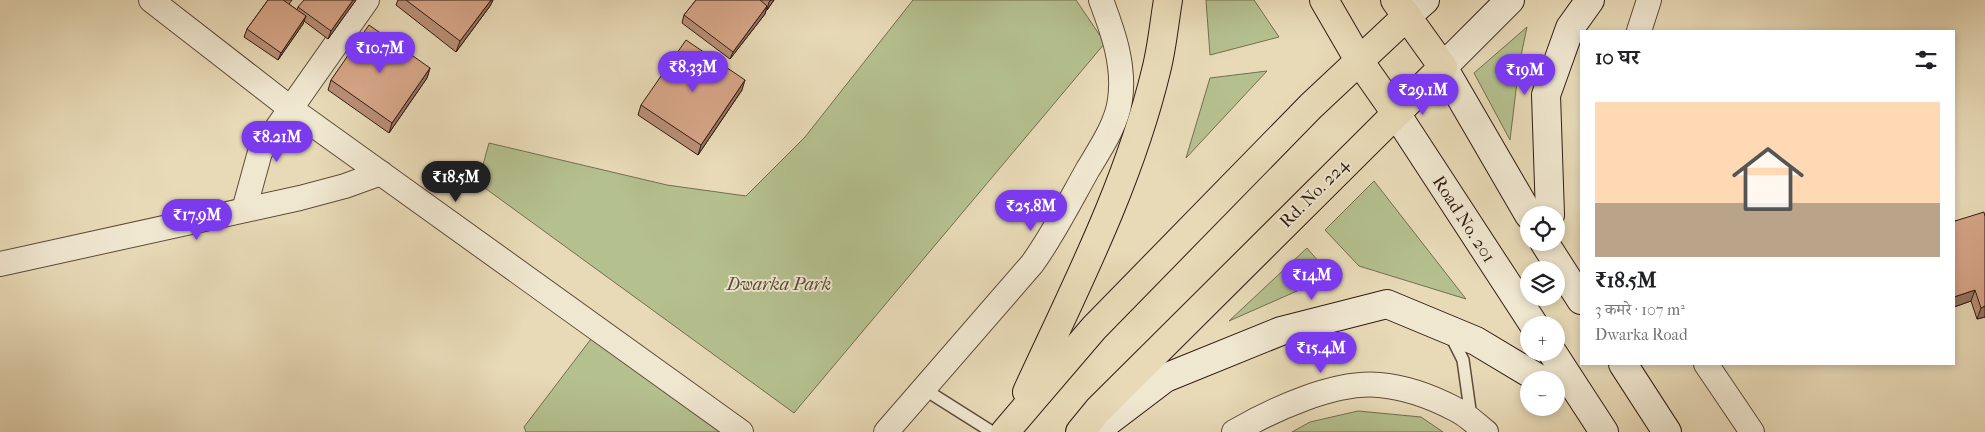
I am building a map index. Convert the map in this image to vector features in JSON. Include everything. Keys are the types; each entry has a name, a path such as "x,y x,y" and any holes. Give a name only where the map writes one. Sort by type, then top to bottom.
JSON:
{"main road":[{"path":"1003,429 1087,263 1130,154 1156,71 1168,0"},
{"path":"1324,0 1360,62 1395,112"},
{"name":"Rd. No. 224","path":"1080,432 1098,410 1395,112 1510,0"},
{"path":"1550,206 1546,95 1570,28 1590,0"},
{"path":"1003,429 1094,328 1311,106 1360,62 1409,5 1523,206"},
{"name":"Road No. 201","path":"1395,112 1528,316"},
{"path":"1551,251 1580,298"},
{"path":"1094,432 1165,378 1281,331 1387,304 1476,341 1526,371"},
{"path":"1558,361 1604,432"},
{"path":"1624,365 1667,432"},
{"path":"1565,394 1588,407"}],"street":[{"path":"151,0 290,108 741,432"},
{"path":"244,210 260,152 366,0"},
{"path":"886,432 980,326 1044,247 1108,134 1120,102 1120,80 1117,45 1101,0"},
{"path":"1639,30 1649,0"},
{"path":"0,264 244,210 336,188 381,173"},
{"path":"1707,365 1752,432"},
{"path":"1234,432 1296,401 1346,388 1378,385 1420,394 1457,410 1479,427"}],"lane":[{"path":"1448,330 1463,360 1479,427"},
{"path":"924,389 1003,429"}],"green space":[{"name":"Dwarka Park","path":"913,0 1076,0 1105,43 794,413 478,183 489,143 667,185 746,196 805,137"},
{"path":"1206,0 1254,0 1279,37 1210,55"},
{"path":"1527,27 1519,65 1510,140 1474,73"},
{"path":"1267,71 1186,158 1210,78"},
{"path":"1374,181 1466,299 1359,266 1325,230"},
{"path":"1307,248 1331,276 1229,321"},
{"path":"594,335 723,432 526,432 524,427"},
{"path":"1358,411 1421,417 1443,432 1292,432 1310,422"}],"building":[{"path":"268,0 283,0 306,16 281,53 247,29"},
{"path":"304,0 353,0 331,31 298,7"},
{"path":"406,0 491,0 460,41"},
{"path":"696,0 760,0 767,6 733,52 684,15"},
{"path":"369,25 430,68 392,123 331,80"},
{"path":"686,40 745,80 701,145 641,105"},
{"path":"1984,212 1985,306 1981,308 1975,290 1955,297 1955,221"}]}
